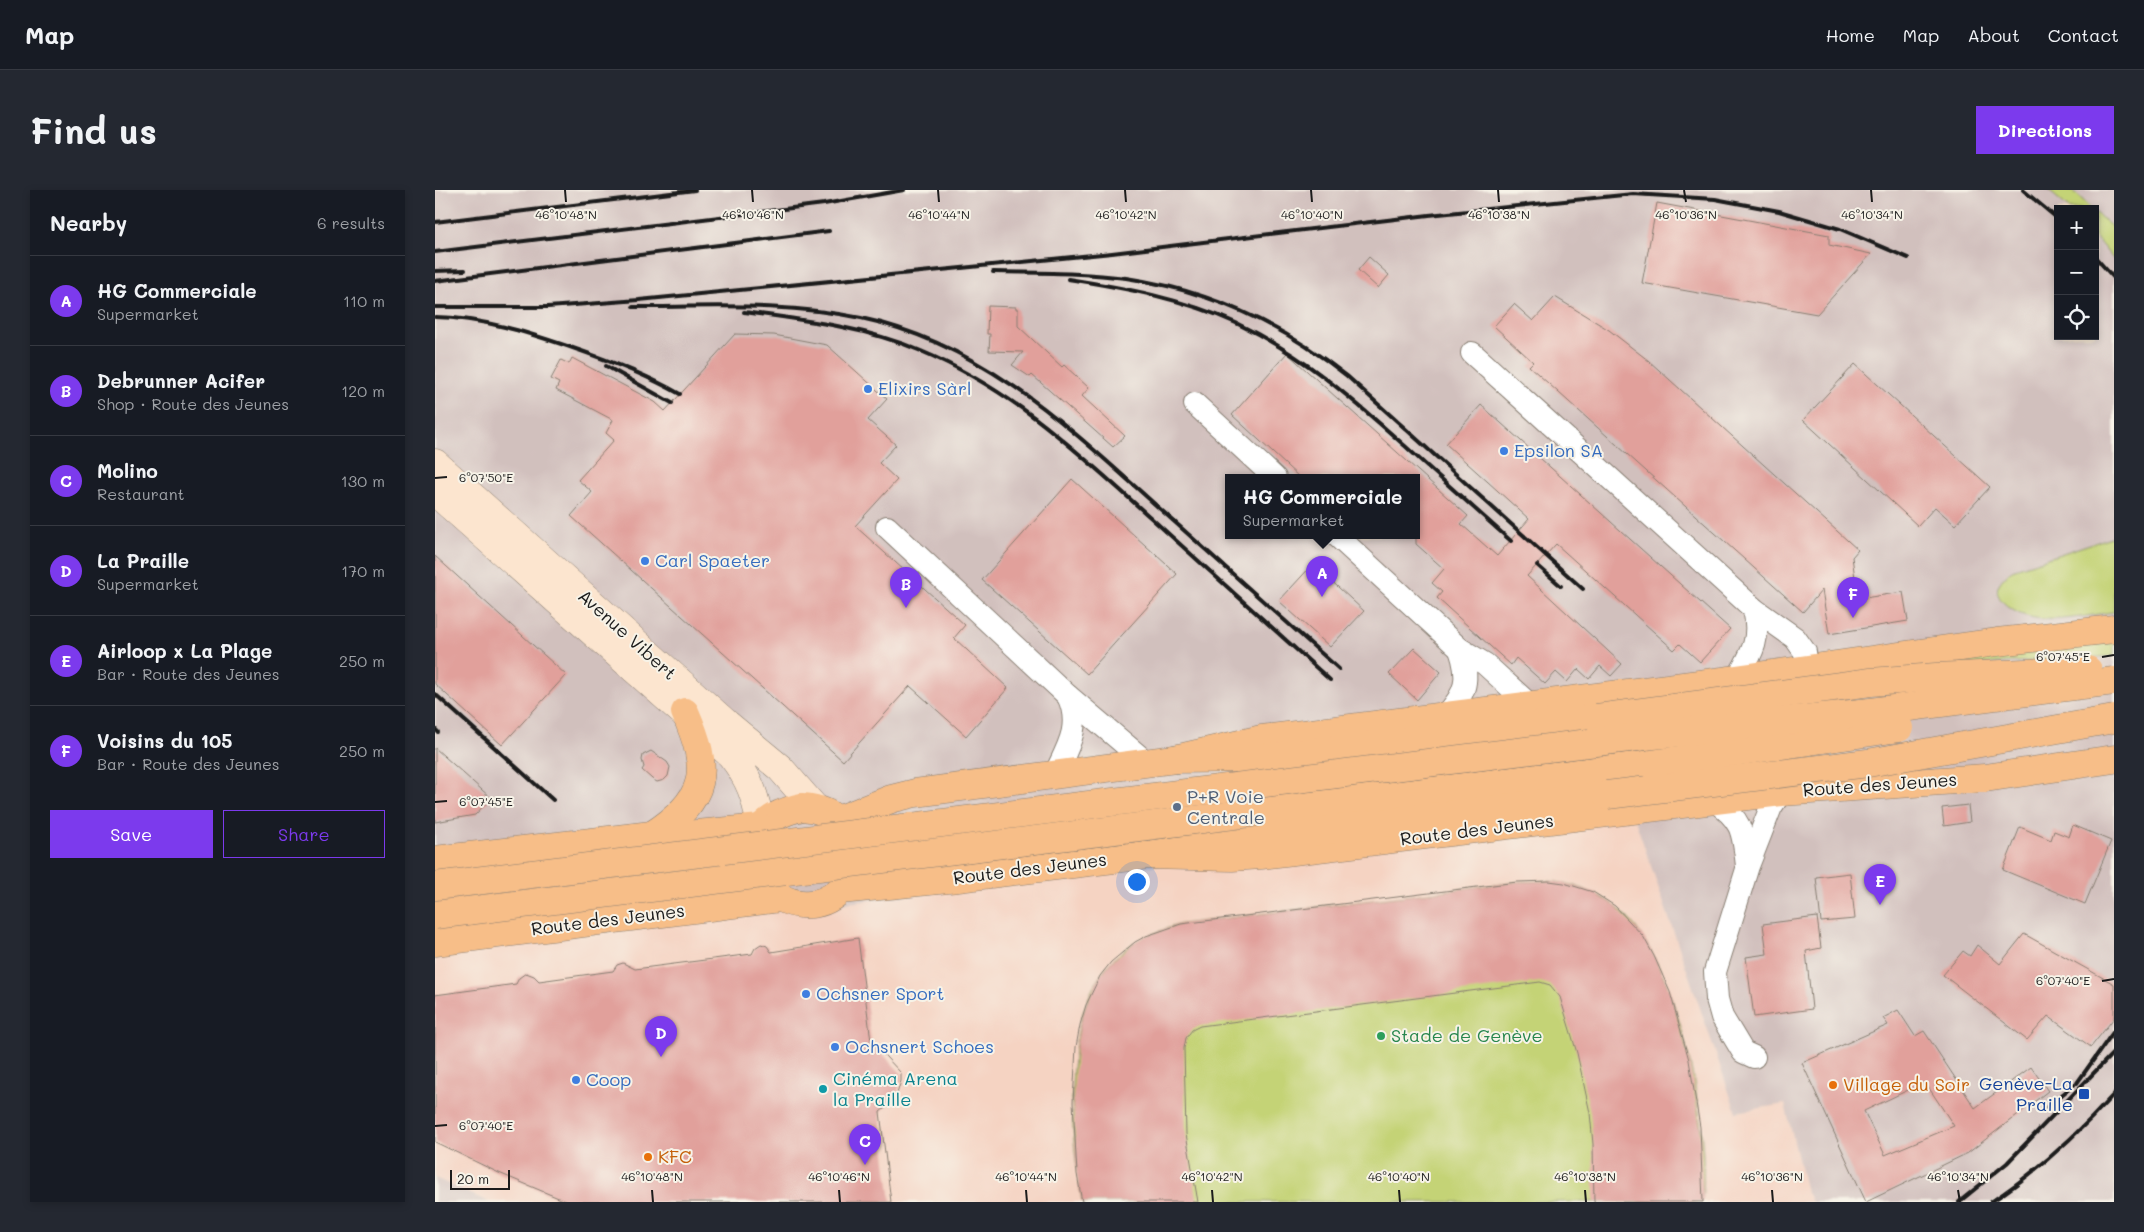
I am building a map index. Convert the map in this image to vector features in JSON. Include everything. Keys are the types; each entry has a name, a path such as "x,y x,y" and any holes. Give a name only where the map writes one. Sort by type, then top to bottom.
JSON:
{"main road":[{"name":"Avenue Vibert","path":"435,463 727,724 780,768 827,814"},
{"name":"Avenue Vibert","path":"435,492 685,712 731,755 744,771 752,786 761,828"},
{"path":"1175,760 1262,738 1737,679 1997,642 2114,629"},
{"path":"1807,668 1824,788"},
{"path":"435,860 652,835 686,835 761,828 789,810 802,807 827,814 915,793 1147,762 1265,758 1597,718 1871,682 1935,677 2114,669"},
{"path":"435,886 1653,735 1870,712 2114,681"},
{"path":"435,915 1631,766 1851,734 2114,702"},
{"path":"652,835 673,821 687,808 694,797 700,776 701,757 697,740 685,712"},
{"path":"1147,855 1295,834 1868,763 2114,719"},
{"name":"Route des Jeunes","path":"840,890 1147,855 1261,856 1781,792 1985,778 2114,759"},
{"path":"761,828 757,837 757,864 761,877 769,889 780,898 794,903 809,905 824,901 840,890 848,880 853,868 854,855 849,836 827,814"},
{"name":"Route des Jeunes","path":"435,942 780,898"}],"street":[{"path":"1472,353 1754,609 1776,622 1795,638 1805,652 1807,668"},
{"path":"1195,404 1271,474"},
{"path":"887,527 1068,696 1147,762"},
{"path":"1340,539 1460,649 1485,664 1530,704"},
{"path":"1737,679 1755,644 1758,626 1754,609"},
{"path":"1445,716 1455,705 1465,686 1467,674 1460,649"},
{"path":"1055,774 1073,736 1073,707 1068,696"},
{"path":"1754,1057 1743,1052 1722,1017 1717,1000 1715,972 1747,866 1771,807 1781,792"},
{"path":"1713,800 1729,810 1741,826 1747,866"}],"shaded area":[{"path":"435,190 2114,190 2114,1202 1812,1202 1805,1188 1785,1104 1736,1112 1634,817 1168,864 435,953"},
{"path":"1634,817 1737,1112 1785,1103 1805,1188 1812,1202 489,1202 435,1178 435,953 1168,864"},
{"path":"435,1178 489,1202 435,1202"}],"green space":[{"path":"2048,190 2072,190 2088,205 2065,205"},
{"path":"2099,216 2114,229 2114,260 2099,242"},
{"path":"2114,536 2114,612 2070,618 2040,619 2026,616 2013,610 1999,596 1999,584 2012,570"},
{"path":"2114,642 2114,656 1918,668 1917,666"},
{"name":"Stade de Genève","path":"1549,881 1579,887 1616,907 1644,938 1661,971 1675,1008 1696,1092 1701,1133 1702,1202 1082,1202 1074,1143 1072,1110 1076,1044 1083,1013 1094,986 1111,962 1126,948 1161,930 1181,924 1517,882"}],"building":[{"path":"1657,203 1829,235 1829,245 1871,254 1817,314 1642,283"},
{"path":"1369,257 1389,275 1378,288 1358,270"},
{"path":"1555,297 1609,330 1649,361 1858,550 1852,557 1858,599 1903,592 1908,621 1829,634 1822,590 1803,612 1529,366 1533,362 1494,326 1514,304 1533,321"},
{"path":"988,306 1016,307 1018,309 1018,326 1062,367 1064,365 1089,388 1082,396 1125,436 1113,447 1032,375 1030,377 1012,365 1023,352 989,351 990,334 987,334"},
{"path":"735,334 774,335 827,345 887,399 868,420 896,445 879,463 897,480 855,526 965,625 954,638 1008,688 966,736 910,686 843,761 571,516 592,492 578,480 614,440 606,433 613,420 556,390 559,383 551,379 561,360 569,364 572,358 655,402 665,411"},
{"path":"1287,353 1468,516 1461,524 1497,556 1529,519 1446,444 1481,405 1730,629 1700,662 1680,644 1674,650 1556,544 1527,576 1622,664 1611,676 1600,666 1589,679 1578,669 1567,682 1556,672 1545,684 1516,658 1511,665 1437,598 1442,592 1432,583 1444,569 1416,544 1416,539 1420,539 1420,474 1296,474 1232,415"},
{"path":"1855,364 1990,487 1955,525 1935,507 1918,526 1803,420"},
{"path":"1072,479 1177,574 1087,674 982,580"},
{"path":"435,556 566,675 502,745 435,684"},
{"path":"1313,564 1364,611 1330,647 1279,601"},
{"path":"1414,648 1441,672 1417,700 1389,674"},
{"path":"435,748 491,798 475,815 435,822"},
{"path":"651,751 667,762 670,767 668,776 664,780 657,782 642,770 644,767 643,755"},
{"path":"1968,805 1970,822 1944,826 1942,808"},
{"path":"2073,825 2111,841 2085,904 2003,870 2020,827 2051,840 2054,831 2069,837"},
{"path":"1850,873 1855,919 1821,922 1816,877"},
{"path":"1549,881 1564,883 1593,892 1615,906 1643,936 1654,956 1670,992 1689,1060 1700,1127 1703,1202 1594,1202 1593,1144 1590,1113 1577,1053 1560,997 1550,985 1540,982 1200,1026 1192,1030 1186,1038 1184,1048 1186,1134 1198,1202 1082,1202 1077,1174 1073,1102 1076,1047 1080,1025 1086,1005 1100,976 1111,962 1135,942 1146,936 1181,924 1517,882"},
{"path":"1817,917 1821,948 1806,951 1812,1009 1754,1017 1746,957 1767,954 1763,924"},
{"path":"2024,934 2114,984 2114,1018 2091,1047 2048,1016 2027,1040 1943,975 1963,951 1970,956 1977,945 2000,964"},
{"path":"858,938 871,1041 901,1073 901,1081 895,1100 880,1112 891,1202 568,1202 499,1173 435,1142 435,995 516,984 519,978 526,973 534,976 539,981 613,971 617,965 623,963 635,969 752,954 755,948 761,944 767,946 771,952"},
{"path":"1898,1010 1915,1036 1924,1031 1975,1108 2031,1067 2048,1091 1968,1153 1866,1202 1802,1063 1888,1025 1883,1018","holes":["1925,1082 1954,1126 1885,1155 1864,1111"]}],"railway":[{"path":"435,222 695,190"},
{"path":"435,252 824,204 904,190"},
{"path":"2023,190 2054,216"},
{"path":"435,307 548,307 639,300 1112,253 1429,215 1633,194 1715,199 1779,211 1840,229 1908,258"},
{"path":"435,281 829,231"},
{"path":"2099,261 2114,278"},
{"path":"435,271 465,270"},
{"path":"993,272 1059,273 1126,278 1186,291 1243,312 1271,326 1297,341 1347,376 1583,589"},
{"path":"1068,279 1111,286 1196,307 1260,335 1325,378 1364,410 1511,541"},
{"path":"633,307 747,306 833,313 861,318 905,330 947,347 986,368 1058,419 1339,669"},
{"path":"744,312 834,326 878,336 921,351 954,366 985,384 1043,424 1070,446 1330,680"},
{"path":"435,317 487,323 537,336 626,368 680,394"},
{"path":"606,366 672,403"},
{"path":"1537,565 1561,586"},
{"path":"435,694 553,800"},
{"path":"435,729 438,732"},
{"path":"2077,1083 2114,1031"},
{"path":"1959,1202 2007,1163 2114,1052"},
{"path":"2043,1110 2074,1085"},
{"path":"1991,1202 2056,1152 2114,1094"}],"place":[{"name":"Elixirs Sàrl","path":"868,389"},
{"name":"Epsilon SA","path":"1504,451"},
{"name":"Carl Spaeter","path":"645,561"},
{"name":"HG Commerciale","path":"1322,597"},
{"name":"Debrunner Acifer","path":"906,608"},
{"name":"Voisins du 105","path":"1853,618"},
{"name":"P+R Voie Centrale","path":"1177,807"},
{"name":"Airloop x La Plage","path":"1880,905"},
{"name":"Ochsner Sport","path":"806,994"},
{"name":"Stade de Genève","path":"1381,1036"},
{"name":"Ochsnert Schoes","path":"835,1047"},
{"name":"La Praille","path":"661,1057"},
{"name":"Coop","path":"576,1080"},
{"name":"Village du Soir","path":"1833,1085"},
{"name":"Cinéma Arena la Praille","path":"823,1089"},
{"name":"Genève-La Praille","path":"2084,1094"},
{"name":"KFC","path":"648,1157"},
{"name":"Molino","path":"865,1165"}]}
